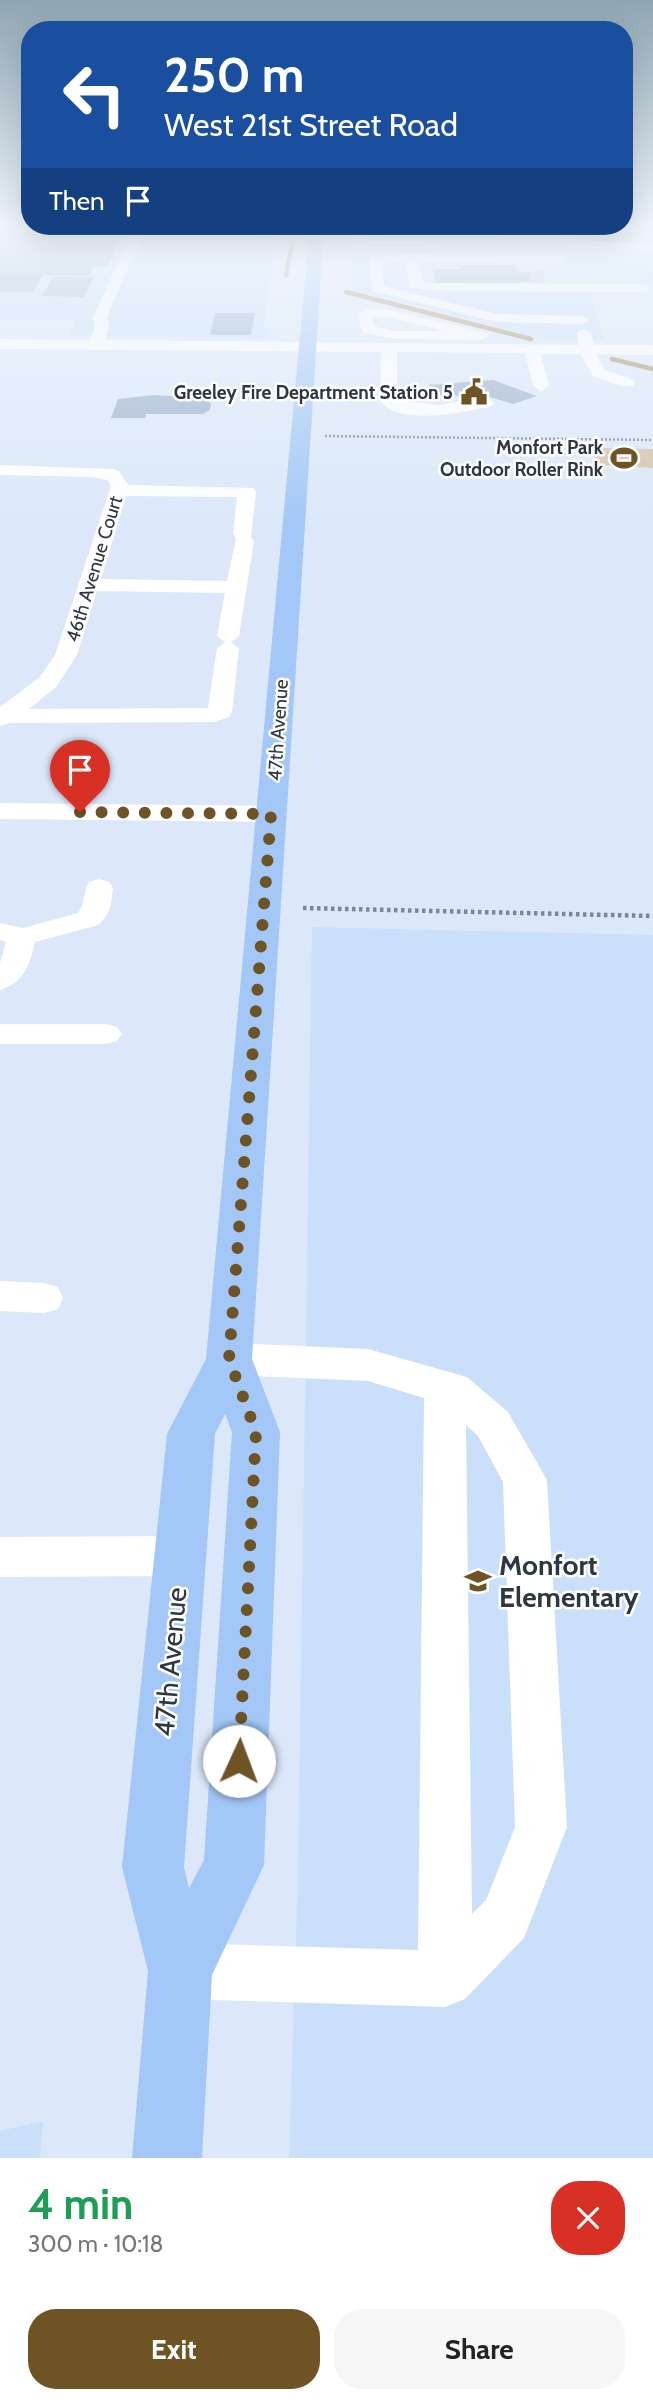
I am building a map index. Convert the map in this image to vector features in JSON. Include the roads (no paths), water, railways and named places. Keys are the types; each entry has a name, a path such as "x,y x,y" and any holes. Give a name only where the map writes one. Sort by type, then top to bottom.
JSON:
{"main road":[{"name":"47th Avenue","path":"167,2158 180,1970 153,1867 178,1556 191,1434 229,1359 309,325"},
{"name":"47th Avenue","path":"180,1970 234,1865 256,1432 229,1359"}],"street":[{"path":"96,345 102,325"},
{"path":"366,325 367,329 391,342"},
{"path":"425,325 484,343"},
{"path":"583,325 593,370 599,375 627,383"},
{"path":"0,344 307,348 391,342 484,343 532,350 653,350"},
{"path":"391,342 388,401 391,404 420,409 460,409 486,401"},
{"path":"532,350 539,379"},
{"path":"0,470 92,472 116,483 247,492 220,712 214,715 2,718"},
{"name":"46th Avenue Court","path":"2,718 48,682 66,655 116,483"},
{"path":"88,585 236,587"},
{"path":"0,811 271,814"},
{"path":"0,980 14,967 11,934 88,919 95,913 99,888"},
{"path":"0,1034 106,1034"},
{"path":"0,1296 44,1298"},
{"path":"180,1970 445,1979 505,1919 541,1827 525,1480 493,1424 453,1389 368,1365 229,1359"},
{"path":"445,1387 445,1979"},
{"path":"0,1557 178,1556"}],"waterway":[{"path":"475,325 531,339"},
{"path":"612,359 653,369"}],"place":[{"name":"Greeley Fire Department Station 5","path":"474,392"},
{"name":"Monfort Park Outdoor Roller Rink","path":"624,458"},
{"name":"Monfort Elementary","path":"478,1581"}]}
